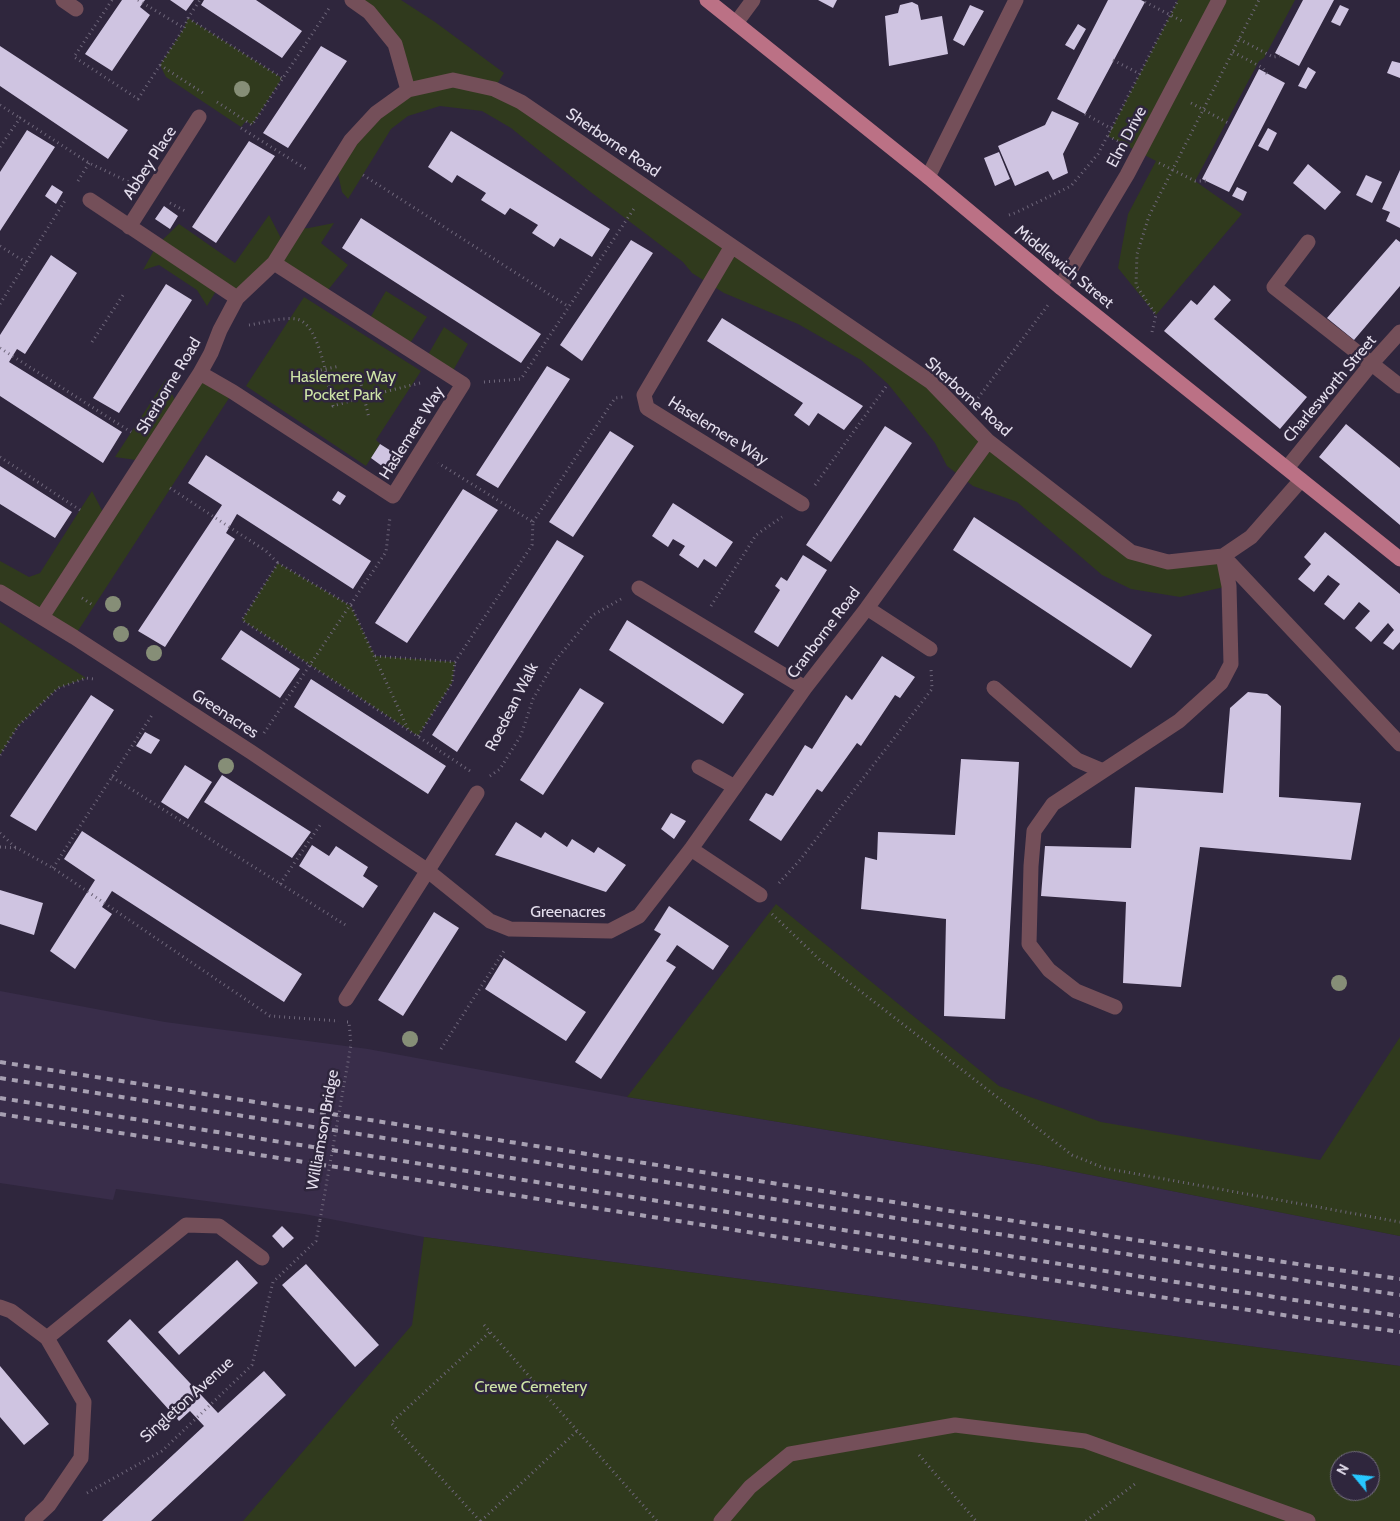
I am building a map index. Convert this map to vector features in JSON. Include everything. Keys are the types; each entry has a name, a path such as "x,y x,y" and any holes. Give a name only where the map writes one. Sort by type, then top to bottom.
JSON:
{"main road":[{"name":"Middlewich Street","path":"707,0 928,177 1060,287 1400,559"}],"street":[{"path":"63,0 76,9"},
{"path":"352,0 369,12 395,44 408,90"},
{"path":"736,23 753,0"},
{"path":"928,177 1016,0"},
{"name":"Elm Drive","path":"1060,287 1127,175 1219,0"},
{"name":"Sherborne Road","path":"42,617 200,373 237,298 274,263 351,140 376,113 408,90 453,80 494,89 521,102 931,382 988,441 1131,552 1168,562 1222,556 1251,537 1302,480"},
{"name":"Abbey Place","path":"129,227 199,117"},
{"name":"Abbey Place","path":"90,200 237,298"},
{"path":"1308,242 1274,287 1400,386"},
{"path":"644,395 732,246"},
{"name":"Haslemere Way","path":"200,373 233,392 393,496 463,384 274,263"},
{"name":"Charlesworth Street","path":"1287,468 1372,363 1400,332"},
{"name":"Haselemere Way","path":"644,395 647,408 802,504"},
{"name":"Cranborne Road","path":"691,849 805,688 988,441"},
{"path":"1222,556 1400,744"},
{"path":"1115,1007 1076,991 1048,970 1029,944 1034,831 1053,804 1179,721 1221,684 1231,664 1229,586 1222,556"},
{"path":"639,588 805,688"},
{"name":"Greenacres","path":"0,592 251,752 428,871 490,921 510,929 610,931 639,916 691,849"},
{"path":"866,608 930,649"},
{"path":"994,688 1077,760 1103,771"},
{"path":"699,767 735,786"},
{"path":"346,999 481,787"},
{"path":"691,849 761,898"},
{"path":"47,1338 186,1224 219,1226 262,1258"},
{"path":"0,1307 12,1310 47,1338 84,1402 81,1458 49,1505 32,1521"},
{"path":"721,1521 750,1487 790,1454 955,1425 1085,1441 1308,1521"}],"path":[{"path":"112,0 74,57 138,99 200,0"},
{"path":"138,0 184,28"},
{"path":"980,221 1015,214 1072,186 1098,154 1178,0"},
{"path":"1146,355 1156,315 1136,285 1137,254 1149,216 1259,0"},
{"path":"1145,2 1202,31"},
{"path":"215,101 252,125 330,6"},
{"path":"188,18 282,78"},
{"path":"1239,39 1272,57 1280,56"},
{"path":"1232,52 1263,68 1267,74"},
{"path":"1113,60 1140,74"},
{"path":"160,65 207,96"},
{"path":"1170,92 1230,124"},
{"path":"0,105 89,163 151,194"},
{"path":"1085,114 1112,128"},
{"path":"0,147 20,118"},
{"path":"241,128 309,170"},
{"path":"76,182 89,163"},
{"path":"363,175 569,307"},
{"path":"463,384 521,379 647,188"},
{"path":"0,304 68,197"},
{"path":"0,246 26,263"},
{"path":"964,417 1060,287"},
{"path":"92,342 123,295"},
{"path":"220,330 279,320 297,319 306,324 316,338 333,406 450,376"},
{"path":"0,348 132,432"},
{"path":"306,373 340,366"},
{"path":"360,380 368,418"},
{"path":"418,736 452,683 455,662 532,545 532,522 615,398 644,395"},
{"path":"420,452 532,522"},
{"path":"0,457 80,510"},
{"path":"170,488 266,551 278,563 351,606 408,730"},
{"path":"251,752 386,552 393,496"},
{"path":"278,563 242,620 418,736 481,787"},
{"name":"Roedean Walk","path":"481,787 500,769 521,735 533,699 555,661 593,615 639,588"},
{"path":"930,649 932,689 800,860 761,898 769,910 820,960 1072,1155 1104,1168 1400,1222"},
{"path":"374,656 455,662"},
{"path":"0,755 18,726 58,688 86,678 103,680"},
{"path":"0,833 17,848 53,868 165,696"},
{"path":"112,777 347,926"},
{"path":"280,884 333,807"},
{"path":"0,847 17,848"},
{"name":"Williamson Bridge","path":"53,868 270,1016 349,1022 351,1045 320,1220"},
{"path":"441,1049 504,954 510,929"},
{"name":"Singleton Avenue","path":"49,1505 84,1495 162,1451 252,1365 273,1282 316,1241 320,1220"},
{"path":"484,1325 657,1521"},
{"path":"490,1332 391,1423 481,1521 577,1431"},
{"path":"901,1435 976,1521"},
{"path":"1086,1521 1158,1467"}],"shaded area":[{"path":"0,991 165,1022 368,1049 627,1097 1040,1165 1400,1236 1400,1366 424,1237 304,1214 116,1189 113,1200 0,1183"}],"green space":[{"path":"352,0 401,0 435,22 504,73 494,89 951,401 1131,552 1168,562 1223,556 1229,586 1180,597 1131,589 1102,575 1017,502 973,486 947,466 935,443 888,384 861,360 798,324 724,293 692,273 683,262 588,190 511,128 482,111 440,106 408,116 391,129 348,199 342,192 336,165 408,90 395,44"},
{"path":"1178,0 1295,0 1264,58 1259,61 1195,181 1242,214 1156,315 1118,268 1128,214 1156,161 1108,136"},
{"path":"188,18 282,78 252,125 246,121 241,127 166,77 160,65 184,28"},
{"path":"269,215 285,246 296,229 334,223 321,243 348,265 324,295 274,263 237,298 219,286 207,306 197,290 159,265 143,270 157,245 179,224 235,263"},
{"path":"386,291 427,317 407,348 367,323"},
{"name":"Haslemere Way Pocket Park","path":"304,297 421,371 376,440 380,444 366,466 246,386"},
{"path":"444,327 468,344 450,376 425,360"},
{"path":"200,373 233,392 74,637 0,592 0,561 29,577 40,573 92,491 106,518 143,461 115,457 166,379 178,408"},
{"path":"278,563 351,606 375,656 455,662 452,683 418,736 242,620"},
{"path":"0,622 86,678 58,688 18,726 0,755"},
{"path":"776,904 999,1086 1101,1122 1320,1160 1400,1037 1400,1236 1040,1165 627,1097"},
{"name":"Crewe Cemetery","path":"424,1237 1400,1366 1400,1521 243,1521 412,1325"}],"building":[{"path":"122,0 145,0 140,7 150,15 112,71 85,54"},
{"path":"170,0 194,0 186,11"},
{"path":"204,0 256,0 302,31 282,58 201,5"},
{"path":"818,0 837,0 833,8"},
{"path":"1108,0 1141,0 1145,2 1085,114 1057,99"},
{"path":"1303,0 1334,0 1299,66 1275,53"},
{"path":"912,2 918,5 921,20 942,16 948,54 889,66 885,16 898,13 900,5"},
{"path":"970,5 984,11 964,46 953,40"},
{"path":"1340,5 1349,9 1340,26 1331,22"},
{"path":"1078,24 1086,29 1074,50 1065,45"},
{"path":"0,46 128,130 108,159 0,86"},
{"path":"321,46 347,61 288,148 263,133"},
{"path":"1392,61 1400,63 1400,78 1387,73"},
{"path":"1308,67 1316,72 1306,89 1298,86"},
{"path":"1259,69 1285,83 1229,192 1202,179"},
{"path":"1052,111 1079,123 1063,154 1068,173 1053,180 1048,171 1015,186 998,146 1045,125"},
{"path":"1268,128 1277,133 1268,151 1258,146"},
{"path":"27,130 55,147 0,231 0,172"},
{"path":"451,131 610,229 592,257 560,238 554,247 532,233 538,225 510,208 505,215 481,200 486,193 457,175 452,183 428,167"},
{"path":"249,141 275,156 216,243 192,227"},
{"path":"999,152 1010,179 995,186 984,158"},
{"path":"1308,164 1341,192 1325,210 1293,183"},
{"path":"1400,170 1400,228 1386,221 1390,212 1382,209"},
{"path":"1366,175 1382,182 1372,203 1356,195"},
{"path":"52,185 63,192 56,204 45,196"},
{"path":"1237,187 1247,192 1243,201 1232,196"},
{"path":"164,206 178,216 170,229 155,219"},
{"path":"361,218 541,334 521,363 342,248"},
{"path":"1396,239 1400,242 1400,286 1354,340 1327,318"},
{"path":"631,240 653,253 582,361 560,345"},
{"path":"51,255 77,273 25,354 17,349 9,362 122,432 103,463 0,396 0,335"},
{"path":"166,284 192,300 119,413 93,398"},
{"path":"1214,285 1231,300 1214,319 1307,397 1280,429 1164,331 1191,300 1197,305"},
{"path":"722,318 863,406 844,430 818,413 809,426 794,415 803,403 707,341"},
{"path":"547,366 570,379 498,488 476,475"},
{"path":"1346,424 1400,468 1400,525 1319,457"},
{"path":"885,426 912,443 831,562 806,545"},
{"path":"610,431 634,446 573,537 549,522"},
{"path":"380,444 396,454 386,469 371,458"},
{"path":"206,455 371,561 353,589 237,514 226,533 235,539 165,647 138,631 222,505 188,483"},
{"path":"0,466 72,512 55,538 0,504"},
{"path":"463,489 498,510 407,643 375,623"},
{"path":"338,491 346,496 340,505 332,500"},
{"path":"673,503 733,542 716,567 704,559 698,568 679,555 685,546 673,539 668,547 652,536"},
{"path":"974,517 1152,635 1131,668 953,550"},
{"path":"1325,532 1400,594 1400,642 1393,650 1383,643 1394,630 1388,623 1371,642 1355,628 1370,611 1359,602 1344,620 1324,604 1340,584 1328,575 1314,592 1298,579 1311,564 1304,557"},
{"path":"557,540 584,556 457,752 432,735"},
{"path":"803,555 827,570 778,647 754,632 780,590 775,586 781,577 787,581"},
{"path":"627,620 744,694 723,724 609,650"},
{"path":"241,630 300,669 280,698 221,659"},
{"path":"882,656 915,677 900,698 895,695 861,746 857,743 822,792 817,789 781,841 749,820 766,793 773,796 805,745 812,749 846,695 852,700"},
{"path":"311,679 446,766 428,794 294,707"},
{"path":"580,688 604,703 543,795 520,780"},
{"path":"1248,692 1267,694 1281,706 1279,797 1361,803 1351,860 1200,847 1181,987 1123,983 1126,902 1041,896 1045,846 1131,848 1135,787 1223,793 1230,708"},
{"path":"91,695 114,710 36,831 10,816"},
{"path":"145,732 160,740 151,754 136,746"},
{"path":"961,759 1019,762 1005,1019 944,1016 946,919 861,909 865,857 877,860 878,832 955,835"},
{"path":"185,765 212,782 188,819 161,802"},
{"path":"222,775 311,832 292,858 204,802"},
{"path":"671,813 686,821 674,839 661,829"},
{"path":"516,822 541,838 545,832 567,847 572,839 594,853 598,847 626,865 606,892 495,855"},
{"path":"82,831 302,974 284,1002 112,891 102,907 112,914 75,969 50,951 95,880 64,859"},
{"path":"312,845 329,856 336,846 368,867 363,876 378,886 363,908 299,866"},
{"path":"0,890 43,903 34,935 0,924"},
{"path":"669,906 729,946 713,970 677,945 666,961 676,967 601,1079 575,1062 661,934 654,930"},
{"path":"434,912 459,928 403,1016 378,1000"},
{"path":"504,958 586,1012 566,1041 485,989"},
{"path":"282,1226 294,1238 283,1248 272,1236"},
{"path":"237,1260 258,1283 179,1355 158,1332"},
{"path":"306,1264 379,1345 355,1367 282,1285"},
{"path":"130,1319 218,1413 264,1371 286,1395 151,1521 102,1521 204,1426 190,1411 179,1421 107,1341"},
{"path":"0,1366 49,1424 24,1445 0,1417"}],"railway":[{"path":"0,1062 1161,1244 1400,1279"},
{"path":"0,1078 1400,1295"},
{"path":"0,1098 1400,1316"},
{"path":"0,1114 1153,1296 1400,1332"}]}
